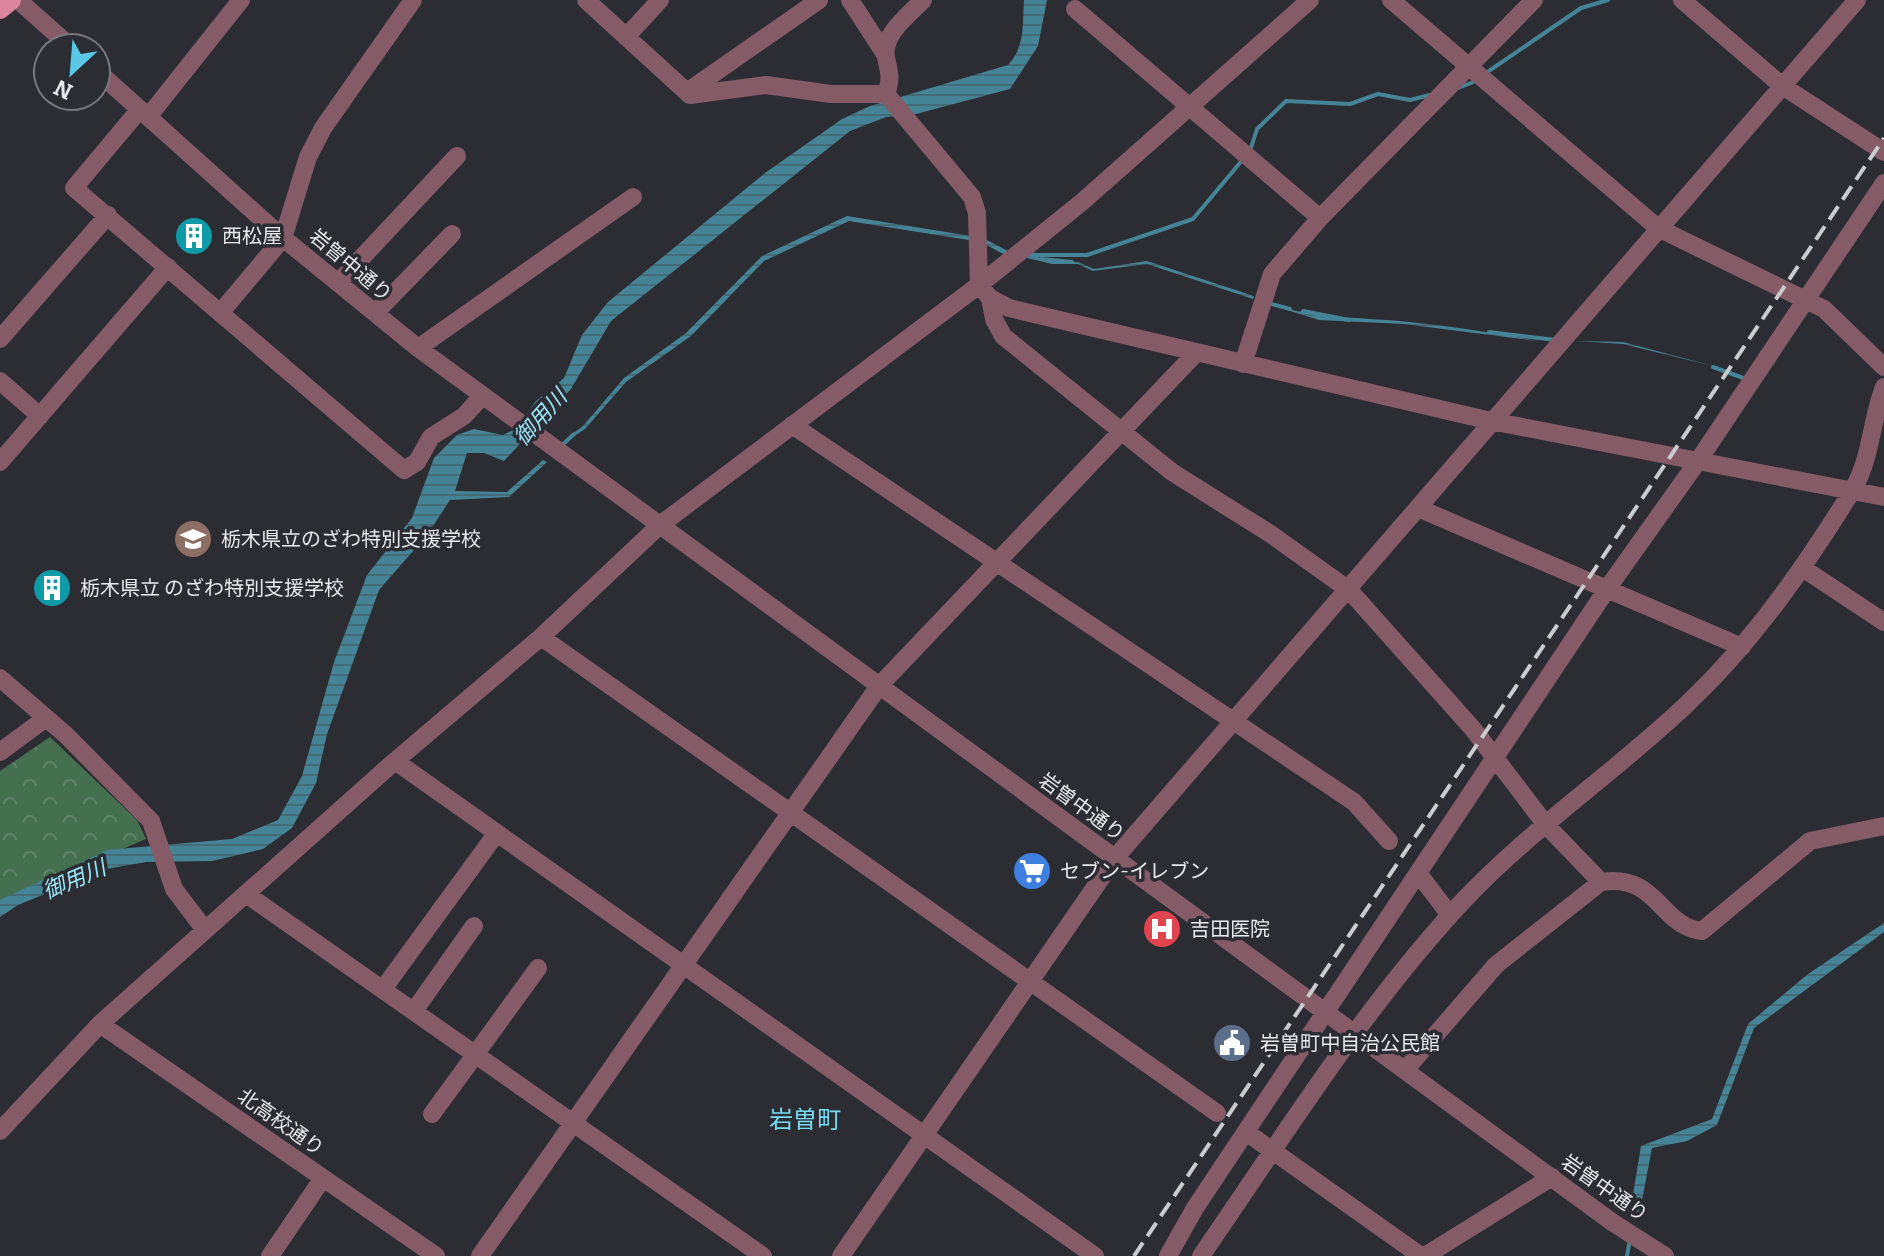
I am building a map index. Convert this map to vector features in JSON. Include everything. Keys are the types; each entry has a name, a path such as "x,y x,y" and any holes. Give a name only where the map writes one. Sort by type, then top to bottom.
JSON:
{"main road":[{"path":"0,9 11,0"}],"street":[{"path":"18,0 54,32"},
{"path":"241,0 144,113 74,188 404,470 417,462 431,437 464,416 482,396"},
{"path":"221,312 283,238 308,157 323,128 413,0"},
{"path":"586,0 687,92 702,96 766,85 831,94 886,94"},
{"path":"626,37 660,0"},
{"path":"687,92 819,0"},
{"path":"850,0 885,54 891,79 886,94"},
{"path":"885,54 890,36 923,0"},
{"path":"0,1131 100,1024 395,761 541,637 660,525 792,425 984,292 1310,0"},
{"path":"1391,0 1658,228 1824,309 1884,367"},
{"path":"1243,364 1272,274 1320,218 1534,0"},
{"path":"1682,0 1781,85 1884,152"},
{"path":"841,1256 1115,858 1857,0"},
{"path":"1075,9 1320,218"},
{"name":"岩曽中通り","path":"112,84 283,238 418,348 1405,1070 1665,1256"},
{"path":"886,94 972,197 977,213 984,292 1003,336 1172,472 1272,535 1349,590 1473,729 1546,825 1601,882"},
{"path":"338,283 457,156"},
{"path":"1168,1256 1195,1208 1607,589 1698,461 1884,183"},
{"path":"418,348 633,197"},
{"path":"0,339 108,215"},
{"path":"375,313 452,234"},
{"path":"0,462 168,267"},
{"path":"984,292 1009,308 1491,421 1884,497"},
{"path":"480,1256 879,686 1196,353"},
{"path":"0,381 40,416"},
{"path":"1201,1256 1356,1033 1450,915 1546,825 1686,705 1742,647 1804,569 1839,506 1853,490 1884,387"},
{"path":"792,425 1354,802 1389,841"},
{"path":"1418,508 1742,647"},
{"path":"1804,569 1884,622"},
{"path":"541,637 1217,1113"},
{"path":"0,678 46,718 151,821 174,889 205,930"},
{"path":"0,752 46,718"},
{"path":"395,761 1095,1256"},
{"path":"1405,1070 1496,965 1601,882 1631,881 1649,892 1689,930 1702,931 1810,841 1884,826"},
{"path":"383,989 496,834"},
{"path":"1418,873 1450,915"},
{"path":"246,894 763,1256"},
{"path":"414,1011 474,926"},
{"path":"432,1114 538,968"},
{"name":"北高校通り","path":"100,1024 436,1256"},
{"path":"1246,1132 1423,1256 1552,1177"},
{"path":"270,1256 323,1178"}],"green space":[{"path":"50,737 137,820 146,839 0,901 0,771"}],"water":[{"name":"御用川","path":"1024,0 1047,0 1038,46 1010,89 916,114 886,117 850,131 611,321 571,389 504,461 484,453 467,453 455,491 507,492 543,460 547,462 509,497 450,500 427,535 379,590 327,734 316,783 292,828 263,849 212,861 146,862 106,869 18,905 0,917 0,900 107,850 232,839 278,820 302,776 334,662 367,575 412,518 434,458 457,435 474,429 503,435 517,428 536,401 564,378 582,335 608,302 765,173 842,119 870,106 1008,65 1020,42"},
{"path":"847,216 983,238 1008,251 1005,255 981,242 849,221 764,261 691,336 626,382 585,429 573,437 571,435 583,426 624,378 686,333 762,256"},
{"path":"1026,253 1052,262 1078,262 1094,269 1147,261 1254,296 1253,299 1147,264 1093,271 1078,264 1052,264 1023,257"},
{"path":"1268,304 1321,315 1409,322 1537,341 1404,324 1319,320"},
{"path":"1576,341 1623,342 1717,367 1623,344"},
{"path":"1884,923 1884,932 1754,1028 1717,1125 1687,1141 1652,1148 1639,1216 1630,1213 1641,1146 1712,1119 1748,1024 1808,974"}],"waterway":[{"path":"1486,73 1581,8 1608,0"},
{"path":"1458,88 1476,81"},
{"path":"1250,151 1257,129 1286,101 1350,104 1378,94 1410,100 1430,95"},
{"path":"1028,255 1087,255 1193,219 1244,158"},
{"path":"1041,259 1072,262"},
{"path":"1268,303 1290,309"},
{"path":"1303,311 1349,320"},
{"path":"1489,332 1556,340"},
{"path":"1713,367 1746,379"},
{"path":"560,447 574,434"},
{"path":"1627,1256 1630,1239"}],"railway":[{"path":"1134,1256 1884,138"}],"place":[{"name":"西松屋","path":"194,236"},
{"name":"栃木県立のざわ特別支援学校","path":"193,539"},
{"name":"栃木県立 のざわ特別支援学校","path":"52,588"},
{"name":"セブン-イレブン","path":"1032,871"},
{"name":"吉田医院","path":"1162,929"},
{"name":"岩曽町中自治公民館","path":"1232,1043"}],"district":[{"name":"岩曽町","path":"805,1120"}]}
